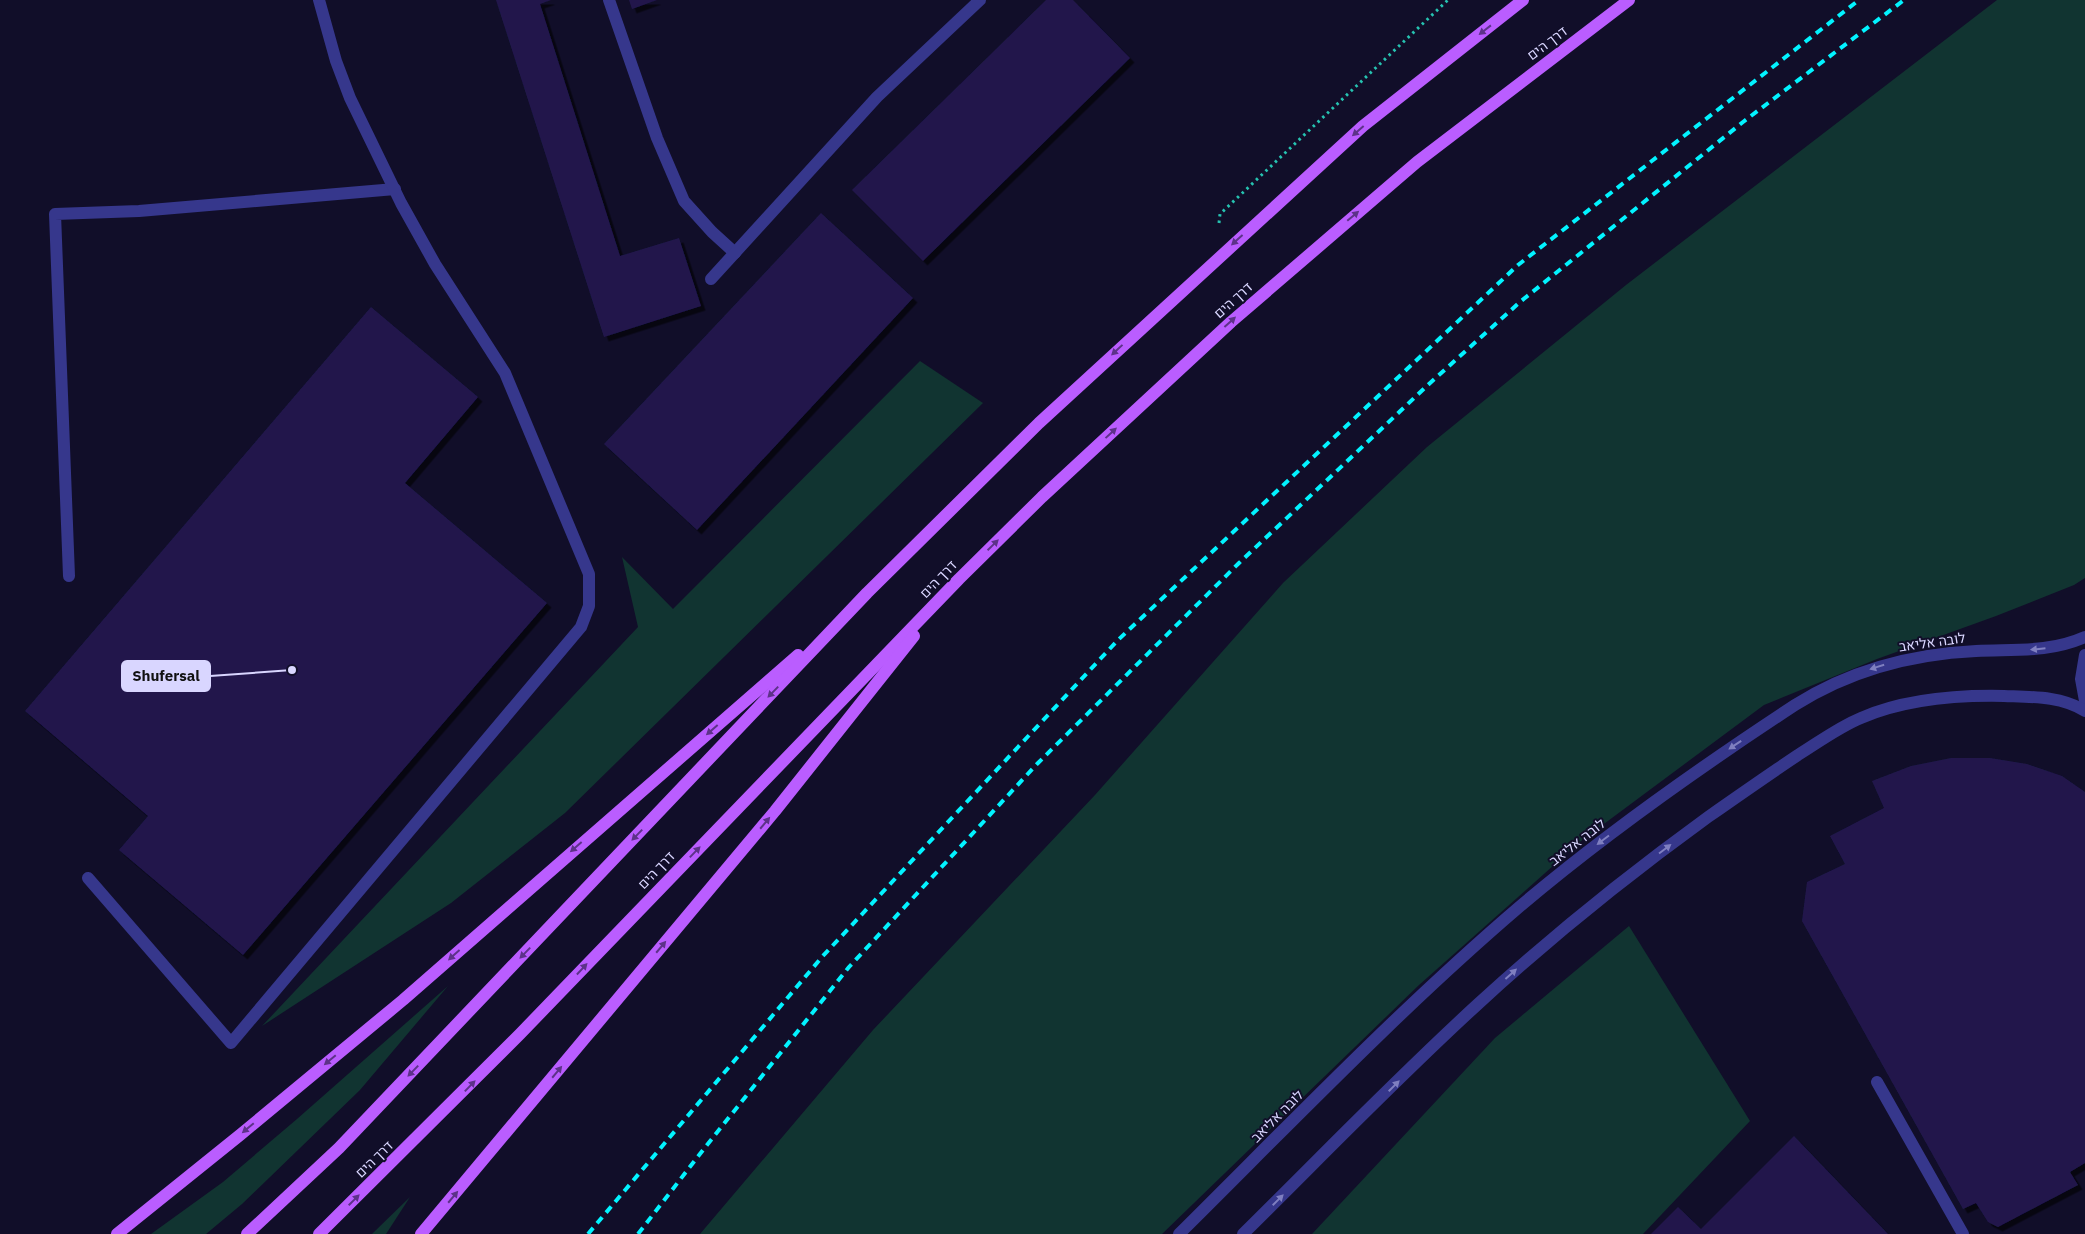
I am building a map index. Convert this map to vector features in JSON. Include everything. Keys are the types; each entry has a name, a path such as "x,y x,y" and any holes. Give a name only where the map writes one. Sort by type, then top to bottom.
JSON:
{"main road":[{"path":"247,1234 339,1148 867,593 1039,423 1363,126 1523,0"},
{"name":"דרך הים","path":"319,1234 520,1034 958,579 1042,497 1231,322 1313,250 1417,162 1629,0"},
{"path":"422,1234 775,811 958,579"},
{"path":"117,1234 402,1000 867,593"}],"street":[{"path":"88,878 231,1043 581,627 588,606 589,574 505,373 435,264 395,189 350,98 336,61 318,0"},
{"path":"609,0 657,138 684,201 734,253"},
{"path":"711,279 877,97 980,0"},
{"path":"69,576 55,214 139,211 395,189"},
{"name":"לובה אליאב","path":"1179,1234 1405,1011 1519,908 1594,847 1672,789 1788,710 1836,683 1890,664 1955,652 2045,648 2085,637"},
{"path":"2085,655 2081,679 2085,701"},
{"path":"1243,1234 1452,1028 1553,937 1667,847 1746,790 1829,735 1846,725 1881,711 1918,701 1957,697 2036,697 2068,703 2085,711"},
{"path":"1877,1082 1962,1234"}],"path":[{"path":"1216,260 1220,214 1448,0"}],"green space":[{"path":"1997,0 2085,0 2085,578 2074,585 1996,616 1877,659 1764,705 1581,841 1419,985 1162,1234 700,1234 873,1030 1095,795 1283,583 1427,447 1626,285"},
{"path":"920,361 983,403 565,813 451,903 262,1026 638,627 622,557 673,609"},
{"path":"1629,926 1750,1121 1643,1234 1312,1234 1495,1038"},
{"path":"448,986 360,1090 242,1204 206,1234 151,1234 223,1182"},
{"path":"410,1197 386,1234 372,1234"}],"building":[{"path":"496,0 551,0 540,4 620,256 679,238 701,306 604,337"},
{"path":"629,0 657,0 632,9"},
{"path":"1046,0 1073,0 1130,58 923,261 852,190"},
{"path":"821,213 913,298 697,530 604,444"},
{"path":"371,307 478,397 405,483 547,603 243,955 119,850 148,816 25,711"},
{"path":"1951,758 1990,758 2027,764 2062,776 2085,792 2085,1163 2070,1172 2078,1185 1998,1227 1988,1222 1976,1203 1963,1209 1802,921 1807,882 1845,864 1830,836 1884,808 1872,781 1911,766"},
{"path":"1794,1136 1888,1234 1651,1234 1678,1207 1701,1229"}],"railway":[{"path":"588,1234 822,957 1118,640 1518,265 1859,0"},
{"path":"638,1234 849,967 1037,764 1239,563 1429,384 1520,302 1743,122 1904,0"}],"place":[{"name":"Shufersal","path":"292,670"}]}
